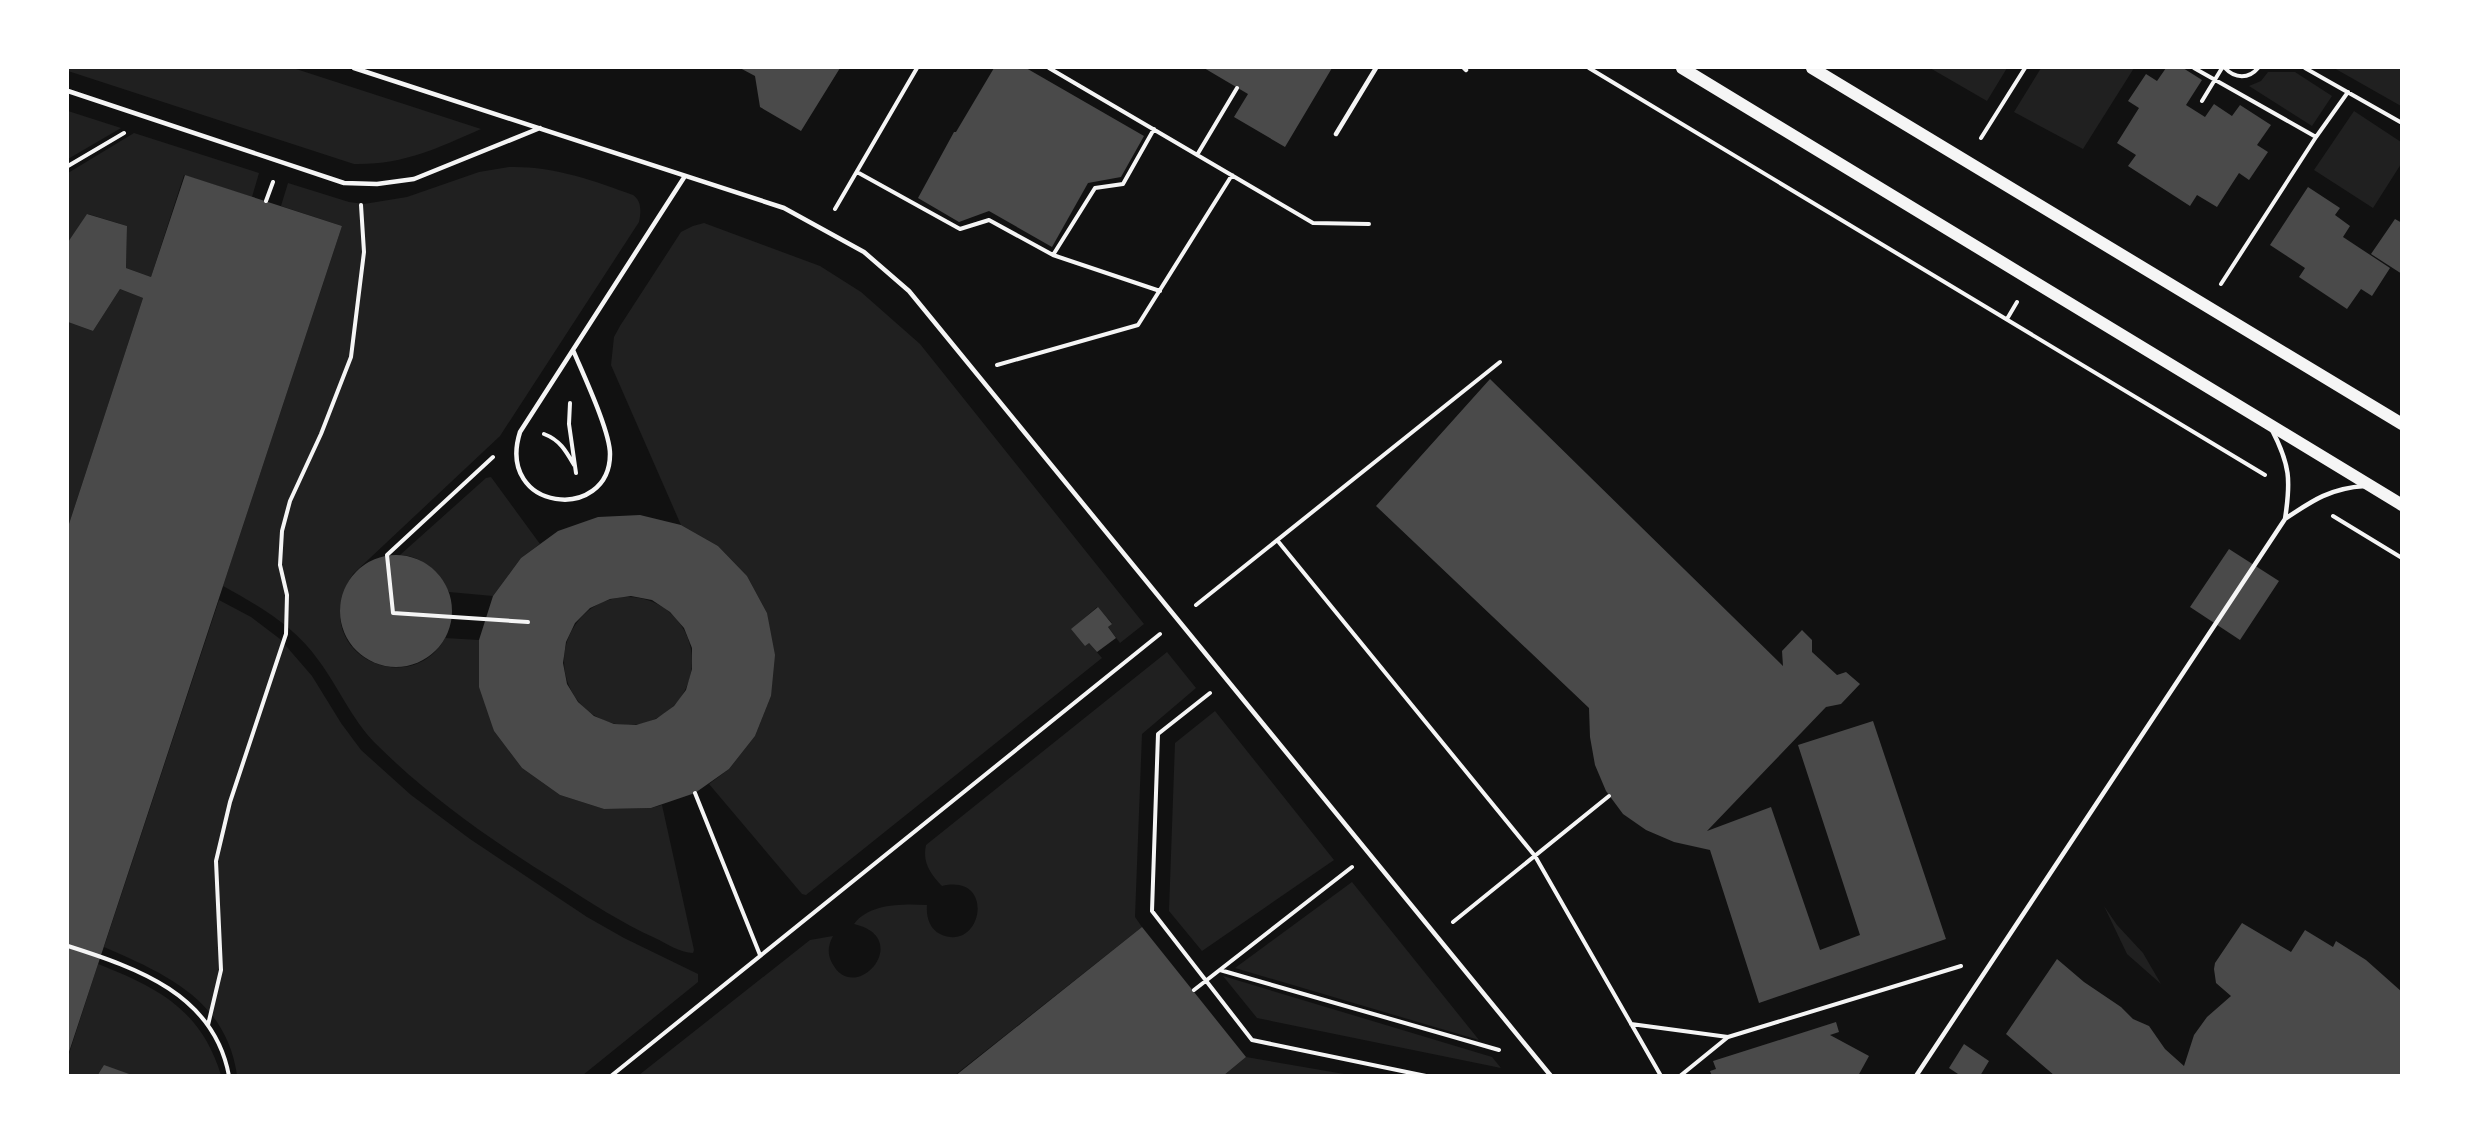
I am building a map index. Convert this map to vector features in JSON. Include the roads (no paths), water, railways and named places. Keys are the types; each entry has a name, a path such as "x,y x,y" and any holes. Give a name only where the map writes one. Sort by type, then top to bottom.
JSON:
{"main road":[{"path":"1682,68 2402,505"},
{"path":"1812,68 2402,424"}],"lane":[{"path":"354,68 784,208 864,252 909,291 1551,1076"},
{"path":"1336,134 1376,68"},
{"path":"68,91 344,183 377,184 414,178 540,128"},
{"path":"573,350 607,437 610,453 609,466 594,490 581,497 557,501 546,498 533,490 522,479 515,458 520,432 685,176"},
{"path":"2269,424 2282,449 2289,473 2285,519"},
{"path":"1919,1074 2285,519 2326,493 2348,487 2370,486"}]}
